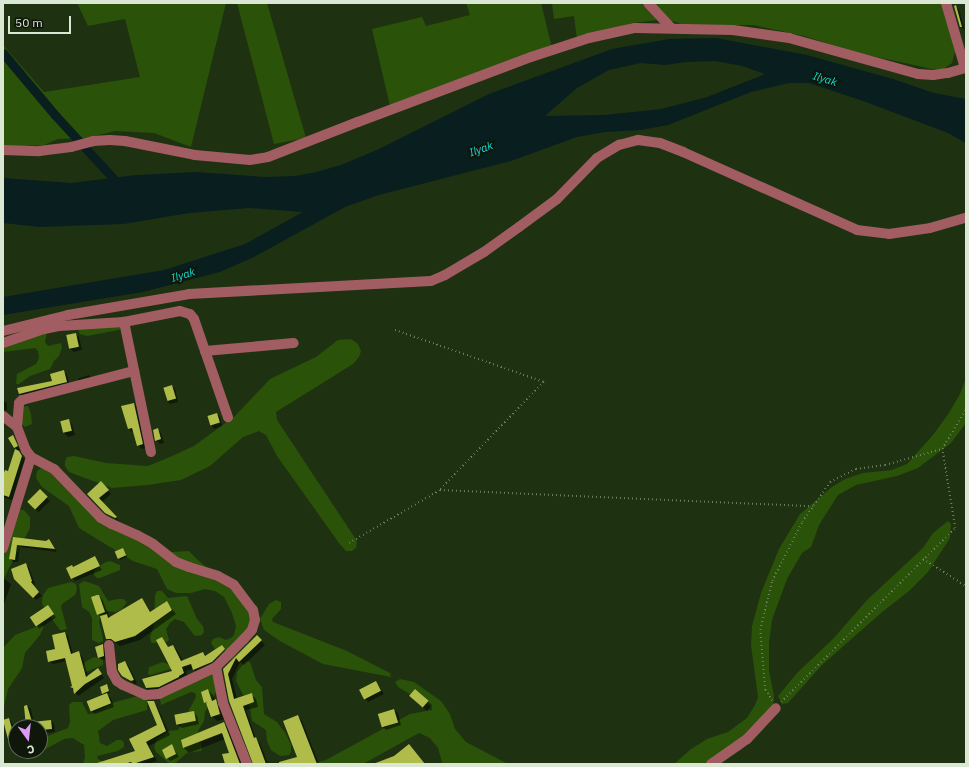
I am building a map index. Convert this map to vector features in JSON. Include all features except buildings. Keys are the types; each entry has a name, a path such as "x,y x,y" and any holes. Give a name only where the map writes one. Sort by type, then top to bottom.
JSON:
{"street":[{"path":"648,3 670,27"},
{"path":"3,150 39,151 71,147 93,141 125,141 195,155 250,160 268,157 419,98 588,38 635,28 670,27 734,30 789,38 918,74 941,74 965,68 946,3"},
{"path":"3,332 68,315 189,294 431,281 445,275 484,252 557,199 597,158 619,145 638,140 660,143 683,152 857,230 889,234 930,228 966,218"},
{"path":"3,343 44,329 59,326 124,322 180,311 194,319 228,417"},
{"path":"124,322 151,452"},
{"path":"205,351 294,343"},
{"path":"109,645 112,672 117,680 123,685 145,695 159,694 216,667 244,640 252,630 255,620 253,610 234,585 218,576 176,562 137,535 102,518 54,469 32,457 26,450 17,427 19,404 22,400 134,371"},
{"path":"3,416 17,427"},
{"path":"3,548 32,457"},
{"path":"216,667 223,703 248,764"},
{"path":"711,764 746,741 776,708"}],"path":[{"path":"349,543 440,490 544,382 395,330"},
{"path":"942,449 885,465 856,469 830,482 802,522 772,581 760,630 765,690 776,708 955,528 942,449 966,409"},
{"path":"440,490 813,506"},
{"path":"923,559 966,586"}],"green space":[{"path":"77,3 226,3 191,147 154,133 115,131 87,138 58,139 44,145 3,147 3,45 44,92 140,77 125,19 88,26"},
{"path":"237,3 267,3 306,138 274,144"},
{"path":"466,3 541,3 552,48 390,106 372,29 422,17 426,26 470,15"},
{"path":"552,3 641,3 658,20 633,23 577,39 574,16 554,19"},
{"path":"653,3 943,3 955,52 952,63 944,69 932,69 854,52 804,36 753,25 685,25 666,19"},
{"path":"119,326 121,328 119,330 87,336 80,334 78,329"},
{"path":"47,332 45,342 48,346 61,343 62,348 59,356 54,361 50,369 30,376 19,384 16,384 17,374 36,364 39,358 38,351 35,348 3,352 3,339"},
{"path":"351,339 358,344 361,351 359,357 353,364 276,412 277,420 357,541 356,548 352,551 346,551 339,543 277,456 266,435 259,431 243,437 210,466 181,480 112,488 69,472 65,466 67,457 74,456 106,463 148,466 170,457 194,446 235,416 270,379 316,357 338,340"},
{"path":"966,378 966,423 951,443 918,468 897,476 856,485 838,495 819,525 811,547 802,553 787,579 772,620 769,643 769,671 774,696 773,714 766,725 742,749 720,764 674,764 691,749 707,739 728,732 747,718 755,705 758,697 751,645 752,626 761,593 779,549 800,514 832,487 845,479 863,473 892,470 907,464 933,435 949,413 960,394"},
{"path":"28,406 32,424 25,427 22,424 22,407"},
{"path":"43,467 50,468 115,527 150,536 171,552 189,551 253,605 253,634 233,659 223,661 211,643 213,639 219,637 226,640 234,635 236,626 232,613 224,597 215,591 205,589 191,593 176,593 167,589 157,569 133,561 79,528 69,506 42,487 36,478 37,471"},
{"path":"14,509 24,510 30,517 30,528 3,580 3,542"},
{"path":"948,521 951,524 950,538 928,572 909,591 881,613 822,665 788,703 782,704 778,696 798,672 833,639 867,600 923,548 933,533"},
{"path":"110,561 120,565 120,570 97,578 94,575 94,571 104,563"},
{"path":"84,581 99,586 108,601 123,599 127,602 122,609 116,612 107,611 100,617 99,622 103,641 99,643 92,640 92,618 89,612 82,607 79,584"},
{"path":"71,582 76,584 77,589 75,595 62,604 61,607 67,629 60,630 42,604 43,595 48,588"},
{"path":"157,591 162,591 168,598 187,596 197,619 203,626 204,632 202,635 194,635 184,622 175,619 166,629 169,640 167,642 151,642 150,637 154,625 155,595"},
{"path":"276,600 281,602 281,609 272,619 273,622 347,651 390,673 391,677 323,664 280,641 264,630 260,619 269,604"},
{"path":"41,625 44,626 40,635 25,653 22,668 8,689 3,712 3,648 15,635"},
{"path":"94,657 103,659 103,665 86,672 83,671 85,662"},
{"path":"246,661 250,662 256,680 262,687 264,714 277,722 286,734 291,745 291,752 289,755 280,756 271,750 267,741 266,730 252,721 250,708 236,681 237,672"},
{"path":"163,662 170,665 171,669 150,675 148,674 149,667"},
{"path":"213,672 219,687 205,712 204,721 198,731 202,748 201,751 187,753 175,763 169,763 156,752 154,747 157,739 169,731 178,730 196,697 195,693 191,692 161,705 160,698"},
{"path":"400,679 414,682 441,701 450,714 455,729 466,742 508,764 440,764 442,762 438,748 430,738 419,733 363,764 312,764 326,760 410,714 432,710 432,707 398,687 395,682"},
{"path":"138,696 147,700 147,710 113,720 98,731 100,743 107,746 117,740 122,740 124,743 124,747 118,751 97,756 98,759 108,764 83,764 85,757 84,745 73,738 64,739 48,748 48,736 68,728 70,722 69,705 72,702 82,702 88,714 92,714 115,702"}],"water":[{"name":"Ilyak","path":"716,38 807,55 893,79 934,93 966,99 966,143 948,133 863,101 809,83 789,83 751,92 668,125 641,130 605,132 577,137 511,161 379,195 345,207 254,257 220,272 143,292 3,315 3,297 164,270 245,244 303,212 249,208 189,213 124,224 40,227 3,223 3,178 71,183 136,175 197,172 266,177 295,176 316,172 341,165 379,149 489,94 612,49 669,39","holes":["715,61 742,66 765,74 707,97 661,109 604,115 545,116 577,88 609,70 641,63 665,65 687,62"]}],"waterway":[{"path":"3,53 55,115 113,178"}]}
